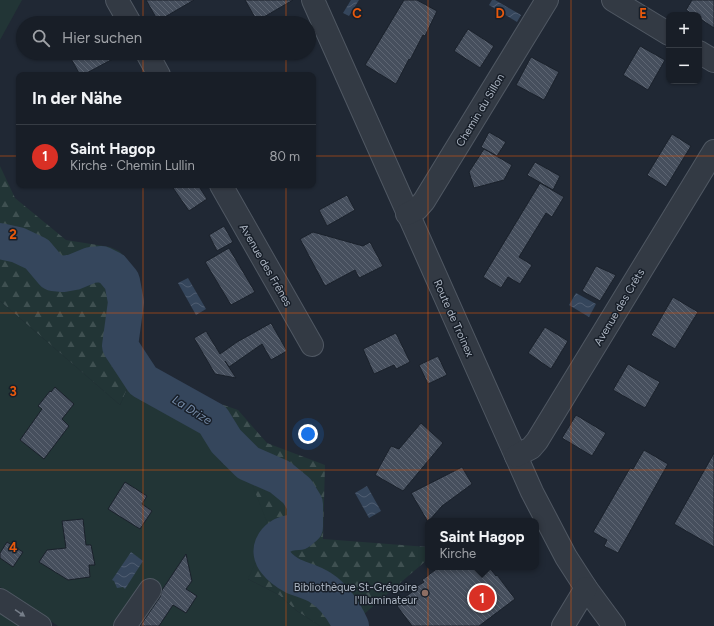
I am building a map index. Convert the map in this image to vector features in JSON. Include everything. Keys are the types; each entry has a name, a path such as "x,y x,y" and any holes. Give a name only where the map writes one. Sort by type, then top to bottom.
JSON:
{"street":[{"path":"117,0 126,16"},
{"name":"Route de Troinex","path":"313,0 532,492 566,557 586,588 614,626"},
{"name":"Chemin du Sillon","path":"408,214 417,209 424,201 547,0"},
{"path":"613,0 666,32"},
{"path":"702,54 714,61"},
{"path":"150,60 157,72"},
{"name":"Avenue des Crêts","path":"516,456 531,448 537,441 714,151"},
{"name":"Avenue des Frênes","path":"223,188 312,345"},
{"path":"563,626 586,588"},
{"path":"125,626 150,590"},
{"path":"0,600 40,626"}],"green space":[{"path":"0,0 22,0 0,40"},
{"path":"0,166 15,198 66,240 110,247 119,251 126,258 133,270 127,330 149,376 166,385 238,410 267,443 325,465 323,539 425,547 425,562 364,614 364,624 366,626 320,626 297,611 279,595 248,579 250,479 221,463 211,429 131,381 120,405 0,301"},
{"path":"0,301 120,405 131,381 211,429 221,463 250,479 270,530 248,579 279,595 297,611 320,626 138,626 162,591 146,580 116,626 58,626 0,587"},
{"path":"0,611 24,626 0,626"}],"water":[{"path":"351,0 359,0 349,16 343,13"},
{"path":"492,0 495,0 521,15 517,22 489,5"},
{"path":"188,278 206,309 196,315 178,283"},
{"path":"576,293 596,304 589,317 569,305"},
{"path":"367,486 381,511 369,518 355,493"},
{"path":"131,552 143,561 125,589 123,587 117,588 112,580"}],"building":[{"path":"146,0 194,0 167,16 155,16"},
{"path":"245,0 293,0 266,16 254,16"},
{"path":"404,0 417,0 437,11 425,36 423,35 396,84 365,65"},
{"path":"692,0 714,0 714,28 702,20 702,12 689,12 686,10"},
{"path":"468,29 494,46 480,68 454,51"},
{"path":"640,46 665,60 648,90 623,75"},
{"path":"531,57 559,72 544,100 516,85"},
{"path":"72,60 111,60 89,72 78,72"},
{"path":"489,132 506,142 497,156 481,147"},
{"path":"672,134 691,146 666,187 647,175"},
{"path":"484,149 512,165 504,180 474,188 469,172"},
{"path":"535,162 560,176 553,190 527,175"},
{"path":"540,183 564,197 552,217 546,213 519,257 532,265 520,284 508,277 501,288 483,277"},
{"path":"173,188 200,188 207,199 189,211"},
{"path":"347,195 355,210 327,226 319,210"},
{"path":"224,226 233,242 217,251 209,235"},
{"path":"313,232 363,246 370,242 383,266 359,278 355,270 325,286 300,239"},
{"path":"229,248 255,292 231,305 205,262"},
{"path":"596,266 616,275 600,301 582,291"},
{"path":"673,297 698,312 675,349 651,335"},
{"path":"271,323 287,351 271,360 262,344 229,367 225,361 236,378 215,374 194,338 206,331 220,354 237,342"},
{"path":"545,327 568,341 551,369 528,353"},
{"path":"396,333 410,362 396,369 394,365 374,374 363,349"},
{"path":"438,356 447,375 428,384 419,365"},
{"path":"628,364 660,382 645,408 613,390"},
{"path":"55,387 74,404 62,419 69,426 44,459 20,440 42,409 38,406"},
{"path":"576,415 606,433 592,456 562,438"},
{"path":"421,423 443,443 403,491 375,475 391,446 399,449"},
{"path":"644,450 668,464 618,553 604,546 607,540 593,532 630,468 633,469"},
{"path":"714,453 714,547 674,524"},
{"path":"462,467 472,484 442,506 432,518 426,518 411,493"},
{"path":"125,482 147,496 142,504 152,511 140,529 108,509"},
{"path":"83,519 86,545 91,545 95,565 89,565 90,577 68,580 39,562 47,550 66,548 62,521"},
{"path":"7,542 23,552 13,567 0,558 0,553"},
{"path":"186,554 192,581 186,589 197,596 186,613 173,605 159,626 140,626 160,597 162,590"},
{"path":"435,570 491,570 496,576 497,575 515,599 479,626 412,626 397,606 406,599 405,597 415,590 414,588 424,582 422,580"}],"waterway":[{"name":"La Drize","path":"0,241 18,245 37,254 53,273 63,274 74,272 91,265 102,264 112,269 122,281 126,302 120,346 143,381 213,420 226,441 248,463 280,477 297,491 305,504 305,527 299,532 292,532 279,537 272,548 273,558 280,567 293,576 315,584 331,596 339,605 351,626"}],"place":[{"name":"Bibliothèque St-Grégoire l'Illuminateur","path":"425,593"},
{"name":"Saint Hagop","path":"482,598"}]}
